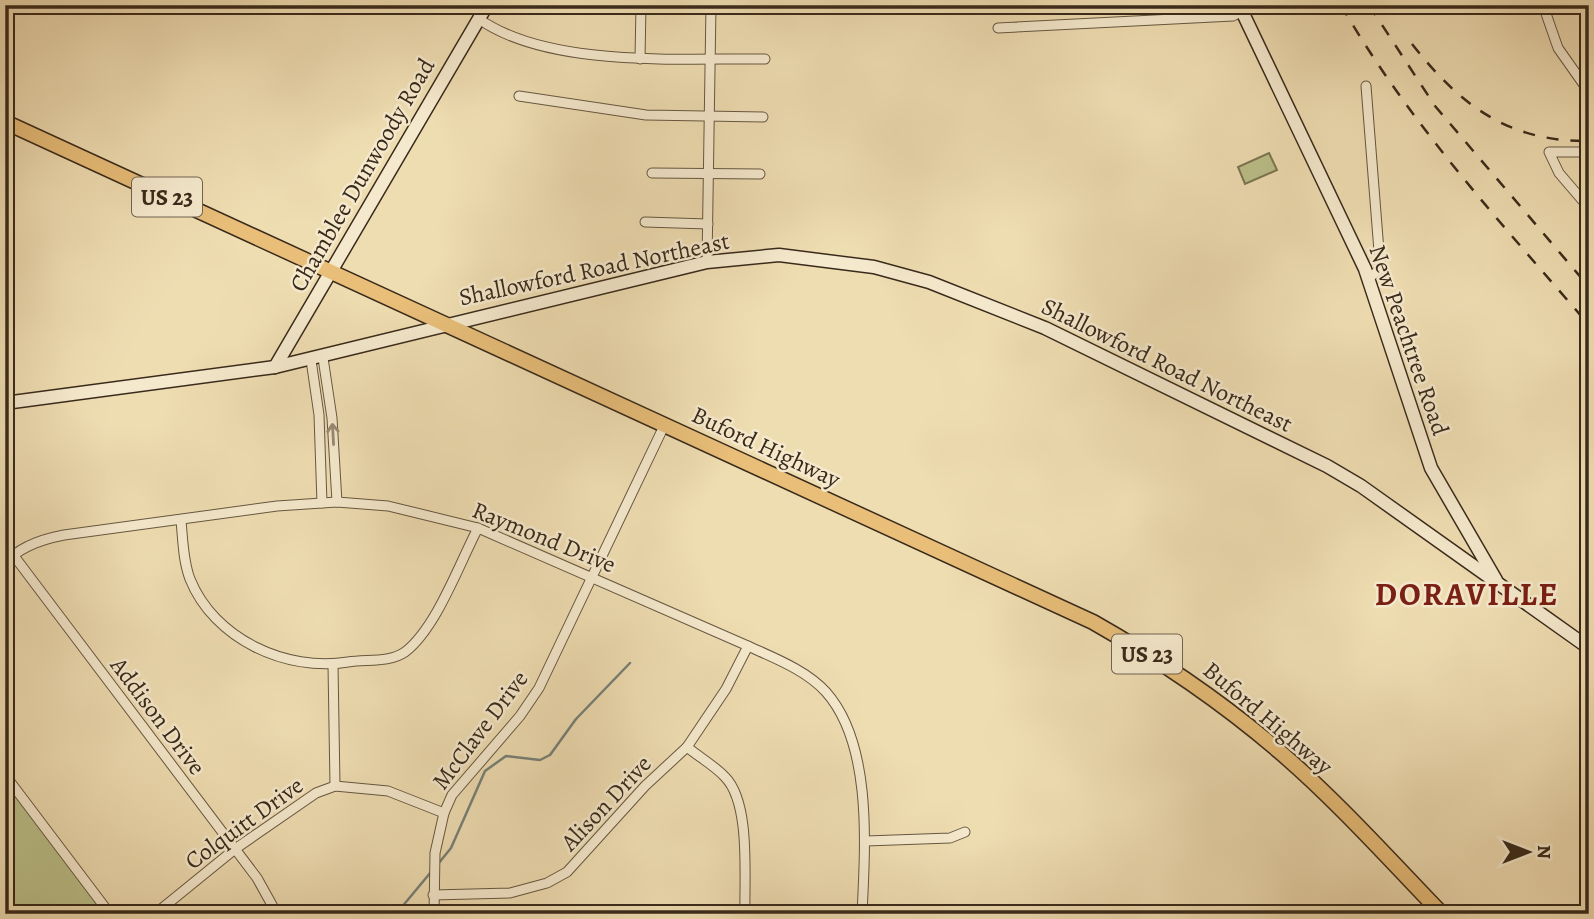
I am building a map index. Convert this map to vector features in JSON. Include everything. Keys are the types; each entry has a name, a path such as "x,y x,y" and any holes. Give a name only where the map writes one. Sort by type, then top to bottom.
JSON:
{"main road":[{"name":"Buford Highway","path":"5,122 442,325 1046,599 1138,648 1208,694 1282,753 1442,914"}],"street":[{"name":"Chamblee Dunwoody Road","path":"275,367 487,5"},
{"path":"640,59 641,5"},
{"path":"707,262 711,5"},
{"path":"1542,5 1558,48 1589,92"},
{"path":"998,28 1233,16 1240,8"},
{"name":"New Peachtree Road","path":"1240,8 1343,217 1369,278 1431,467 1449,504 1498,583 1589,648"},
{"path":"479,19 509,38 616,59 765,59"},
{"path":"1366,86 1380,264 1379,270 1369,278"},
{"path":"519,96 646,115 763,117"},
{"path":"1589,152 1549,152 1559,173 1589,208"},
{"path":"652,173 761,174"},
{"path":"645,222 708,225"},
{"name":"Shallowford Road Northeast","path":"5,403 317,359 442,325 707,262 779,255 874,267 929,282 1045,328 1326,466 1361,486 1498,583"},
{"path":"317,359 332,418 337,502"},
{"path":"317,359 322,503"},
{"name":"McClave Drive","path":"434,914 434,862 444,813 452,795 520,716 539,688 664,426"},
{"name":"Raymond Drive","path":"8,560 43,540 64,535 277,506 337,502 388,506 478,528 748,646 811,679 835,704 851,741 859,772 866,841 862,913"},
{"path":"181,521 190,581 210,613 231,634 252,647 271,653 333,665 391,659 410,647 429,623 478,528"},
{"name":"Addison Drive","path":"5,544 8,560 235,849 278,914"},
{"name":"Alison Drive","path":"433,895 510,893 547,883 567,872 645,786 687,747 726,689 748,646"},
{"path":"333,665 335,786"},
{"path":"687,747 725,776 736,792 742,823 745,914"},
{"path":"5,775 110,914"},
{"name":"Colquitt Drive","path":"155,914 235,849 316,793 335,786 388,791 444,813"},
{"path":"866,841 950,838 965,832"},
{"path":"805,914 862,913"}],"green space":[{"path":"1269,153 1277,170 1245,184 1238,167"},
{"path":"5,775 108,914 5,914"}],"waterway":[{"path":"438,864 451,848 485,771 506,756 540,760 550,755 576,719 630,663"},
{"path":"396,914 431,872"}],"railway":[{"path":"1341,5 1426,131 1589,325"},
{"path":"1369,5 1435,106 1589,287"},
{"path":"1412,44 1449,85 1488,116 1534,135 1560,140 1589,141"}],"district":[{"name":"DORAVILLE","path":"1467,594"}]}
